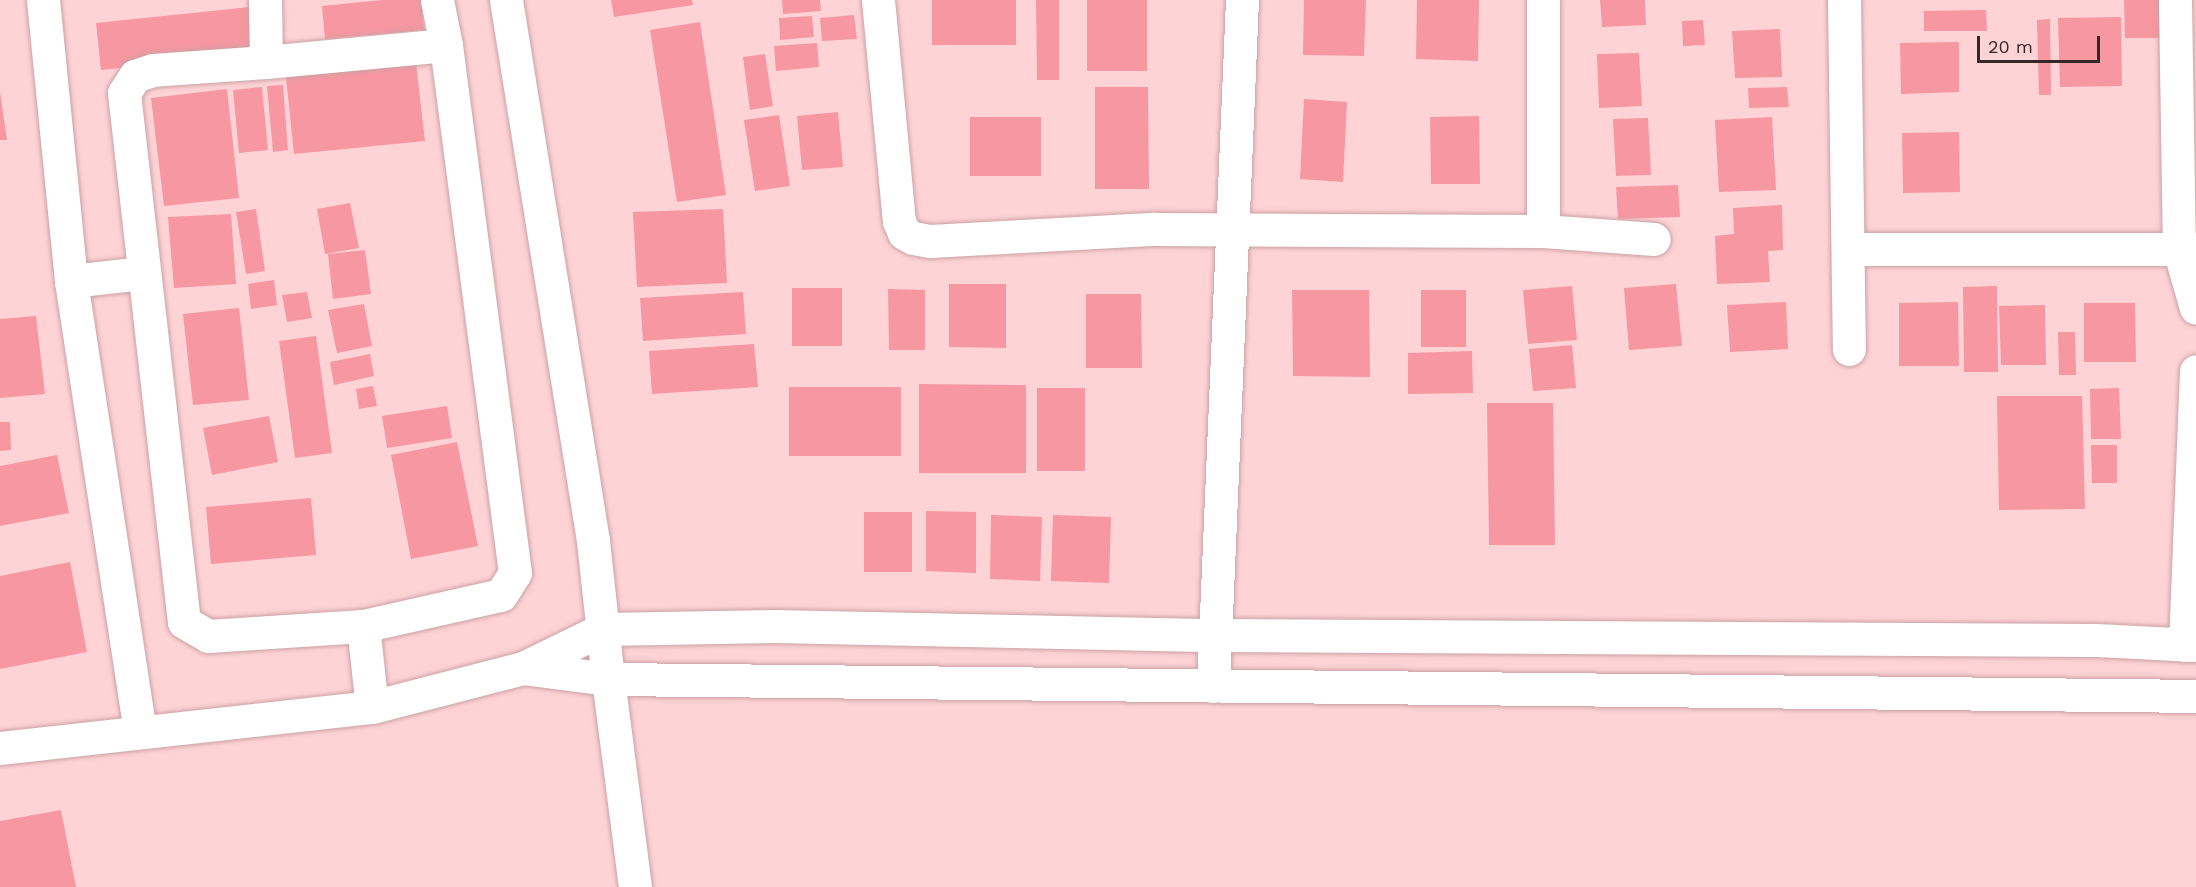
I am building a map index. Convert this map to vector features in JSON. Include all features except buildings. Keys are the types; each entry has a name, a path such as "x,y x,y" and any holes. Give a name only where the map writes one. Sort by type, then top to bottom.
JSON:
{"street":[{"path":"43,0 71,281 140,730"},
{"path":"264,0 267,62"},
{"path":"437,0 446,45 515,573 501,595 363,626 208,636 184,622 142,273 124,93 135,76 153,70 446,45"},
{"path":"506,0 593,541 635,887"},
{"path":"878,0 899,221 904,233 930,241 1155,229 1543,231 1654,239"},
{"path":"1213,686 1242,0"},
{"path":"1543,231 1544,0"},
{"path":"1844,0 1849,349"},
{"path":"2182,3 2187,249 2196,308"},
{"path":"1848,249 2187,249"},
{"path":"71,281 142,273"},
{"path":"0,748 140,730 372,707 523,668 603,629 774,626 1215,635 2083,640 2191,645 2196,370"},
{"path":"363,626 372,707"},
{"path":"523,668 608,679 2196,696"}]}
